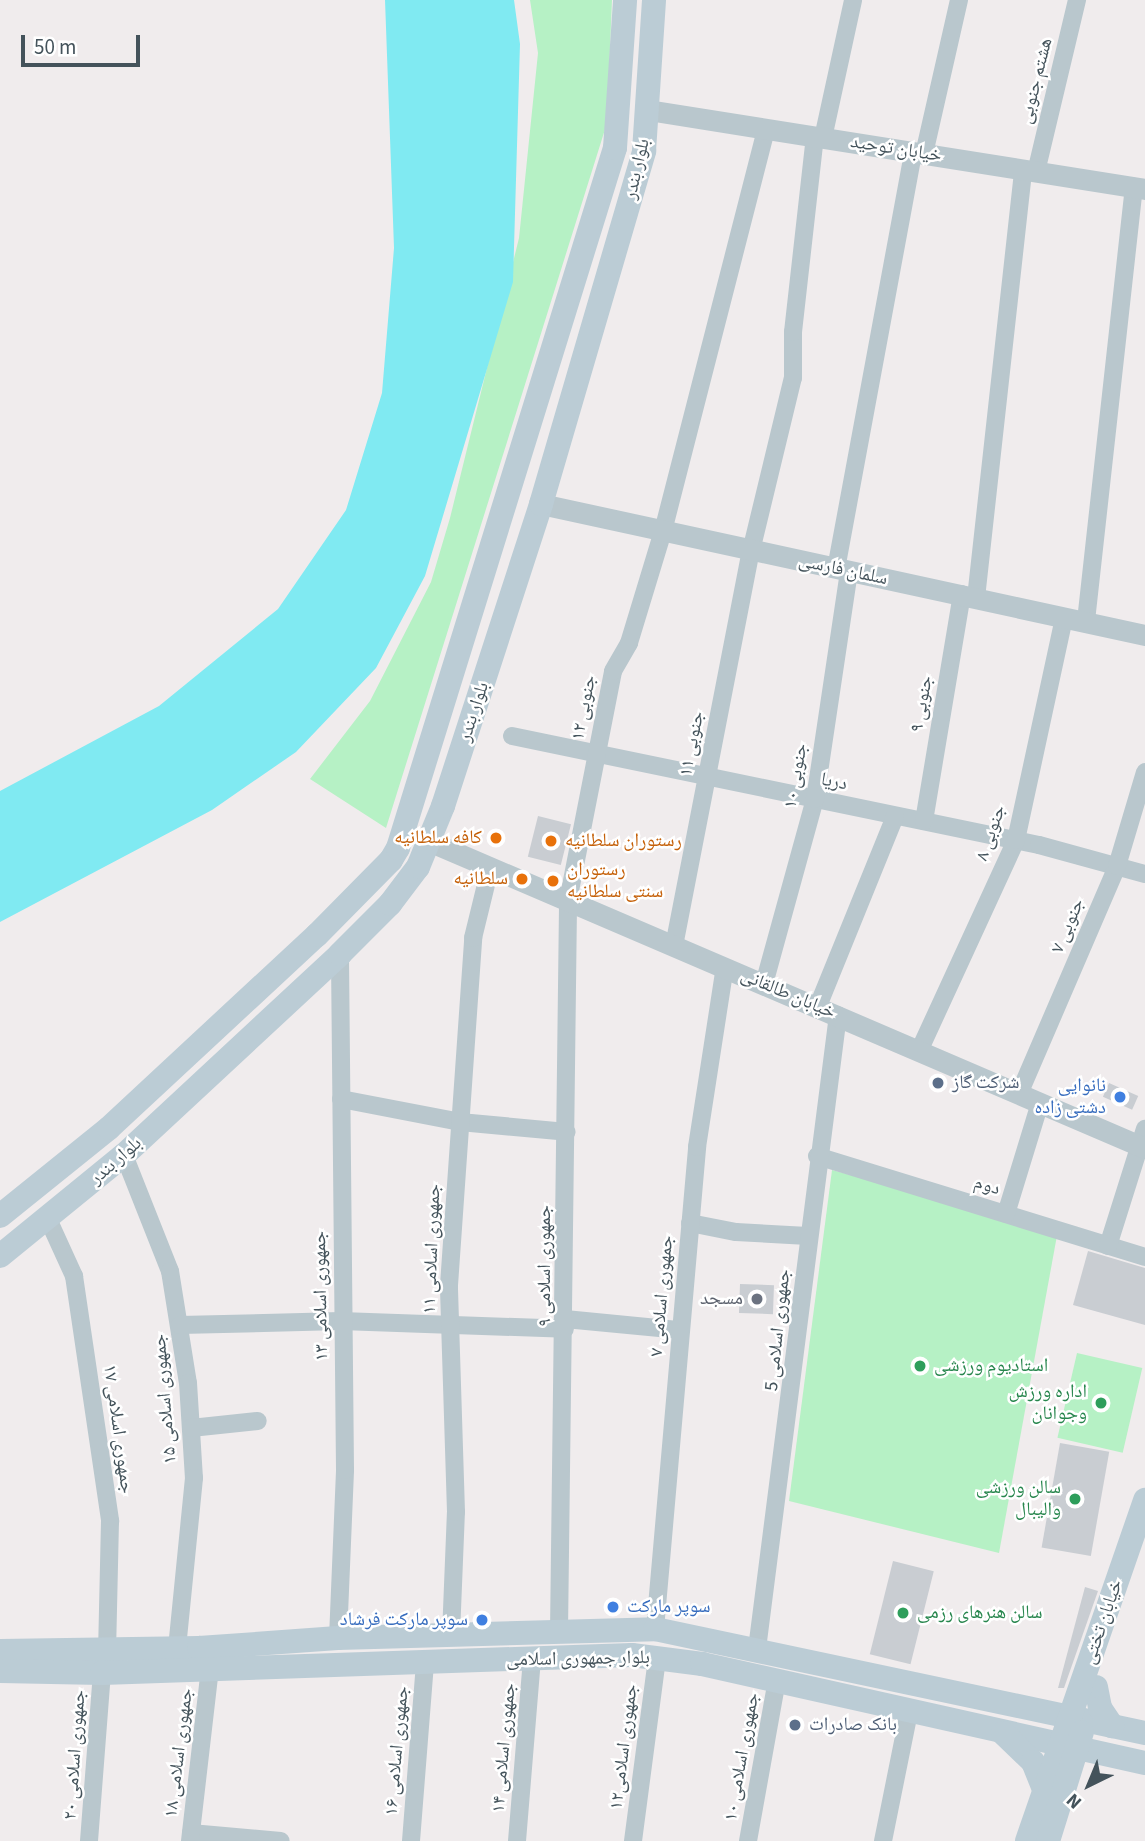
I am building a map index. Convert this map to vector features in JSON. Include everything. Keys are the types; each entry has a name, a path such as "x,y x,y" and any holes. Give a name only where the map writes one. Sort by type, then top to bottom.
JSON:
{"main road":[{"name":"بلوار بندر","path":"0,1216 108,1128 391,860 546,378 615,148 625,0"},
{"name":"بلوار بندر","path":"0,1256 124,1155 340,954 390,904 431,842 541,504 644,151 654,0"},
{"path":"546,378 576,386"},
{"name":"خیابان تختی","path":"1089,1687 1145,1500"},
{"name":"خیابان تختی","path":"1055,1790 1089,1687 1145,1550"},
{"name":"بلوار جمهوری اسلامی","path":"0,1671 105,1662 177,1649 338,1638 655,1629 757,1648 1145,1733"},
{"name":"بلوار جمهوری اسلامی","path":"0,1651 210,1669 657,1658 777,1680 1002,1733 1145,1763"},
{"path":"1040,1710 1065,1702 1089,1687 1112,1726"},
{"path":"1002,1733 1033,1762 1055,1790 1048,1841"},
{"path":"1027,1841 1055,1790 1084,1766 1105,1754"}],"street":[{"name":"۱۱ جنوبی","path":"674,946 751,551 793,378 793,332 819,137 853,0"},
{"name":"۱۰ جنوبی","path":"764,984 815,799 843,571 918,153 959,0"},
{"name":"هشتم جنوبی","path":"969,596 1030,171 1071,2"},
{"name":"خیابان توحید","path":"648,110 1142,188"},
{"name":"۱۲ جنوبی","path":"568,901 613,671 629,643 663,531 766,129"},
{"path":"1086,621 1142,188"},
{"name":"سلمان فارسی","path":"541,504 1145,635"},
{"name":"۹ جنوبی","path":"924,821 969,596"},
{"name":"۸ جنوبی","path":"920,1049 1016,840 1064,618"},
{"name":"دریا","path":"512,736 1016,840 1145,874"},
{"name":"۷ جنوبی","path":"1019,1094 1117,866 1145,772"},
{"path":"818,1006 895,816"},
{"name":"خیابان طالقانی","path":"431,842 920,1049 1019,1094 1143,1141"},
{"name":"جمهوری اسلامی ۱۱","path":"451,1635 456,1512 450,1325 460,1122 473,938 489,868"},
{"name":"جمهوری اسلامی ۹","path":"559,1632 565,1324 568,901"},
{"name":"جمهوری اسلامی ۱۳","path":"338,1638 345,1470 341,1321 340,954"},
{"name":"جمهوری اسلامی ۷","path":"655,1629 697,1147 726,967"},
{"name":"جمهوری اسلامی 5","path":"757,1648 789,1418 817,1156 838,1015"},
{"path":"341,1099 460,1122 567,1132"},
{"path":"1006,1214 1041,1103"},
{"path":"1108,1246 1143,1141"},
{"name":"جمهوری اسلامی ۱۵","path":"124,1155 170,1271 180,1325 194,1478 177,1649"},
{"name":"دوم","path":"817,1156 1145,1257"},
{"name":"جمهوری اسلامی ۱۷","path":"48,1219 74,1276 110,1521 105,1662"},
{"path":"690,1223 736,1231 808,1236"},
{"path":"180,1325 341,1321 450,1325 565,1324 680,1330"},
{"path":"191,1428 258,1421"},
{"name":"جمهوری اسلامی۱۲","path":"634,1841 657,1658"},
{"name":"جمهوری اسلامی ۱۴","path":"517,1841 532,1659"},
{"name":"جمهوری اسلامی ۲۰","path":"89,1841 105,1662"},
{"name":"جمهوری اسلامی ۱۶","path":"411,1841 425,1664"},
{"name":"جمهوری اسلامی ۱۸","path":"190,1837 210,1669"},
{"name":"جمهوری اسلامی ۱۰","path":"748,1841 777,1680"},
{"path":"883,1841 909,1712"},
{"path":"190,1837 281,1841"}],"green space":[{"path":"530,0 612,0 607,123 386,828 310,779 370,701 431,582 450,518 519,238 538,53"},
{"name":"استادیوم ورزشی","path":"832,1170 1058,1230 999,1553 789,1501"},
{"name":"اداره ورزش وجوانان","path":"1077,1353 1142,1368 1123,1453 1057,1438"}],"water":[{"path":"385,0 514,0 520,44 513,282 425,576 376,668 296,752 212,810 0,922 0,791 159,706 278,609 346,510 382,393 394,248"}],"building":[{"name":"رستوران سلطانیه","path":"538,816 571,824 561,865 528,857"},
{"name":"نانوایی دشتی زاده","path":"1109,1083 1138,1096 1132,1110 1103,1097"},
{"path":"1088,1251 1145,1268 1145,1325 1073,1305"},
{"name":"مسجد","path":"740,1284 774,1285 773,1314 739,1313"},
{"name":"سالن ورزشی والیبال","path":"1060,1443 1109,1452 1091,1556 1042,1547"},
{"name":"سالن هنرهای رزمی","path":"893,1561 934,1571 911,1664 870,1654"},
{"path":"1085,1587 1098,1591 1064,1688 1058,1688"}],"place":[{"name":"کافه سلطانیه","path":"496,838"},
{"name":"رستوران سلطانیه","path":"551,841"},
{"name":"سلطانيه","path":"522,879"},
{"name":"رستوران سنتی سلطانیه","path":"553,881"},
{"name":"شرکت گاز","path":"938,1083"},
{"name":"نانوایی دشتی زاده","path":"1120,1097"},
{"name":"مسجد","path":"757,1299"},
{"name":"استادیوم ورزشی","path":"920,1366"},
{"name":"اداره ورزش وجوانان","path":"1101,1403"},
{"name":"سالن ورزشی والیبال","path":"1075,1499"},
{"name":"سوپر مارکت","path":"613,1607"},
{"name":"سالن هنرهای رزمی","path":"903,1613"},
{"name":"سوپر مارکت فرشاد","path":"482,1620"},
{"name":"بانک صادرات","path":"795,1725"}]}
